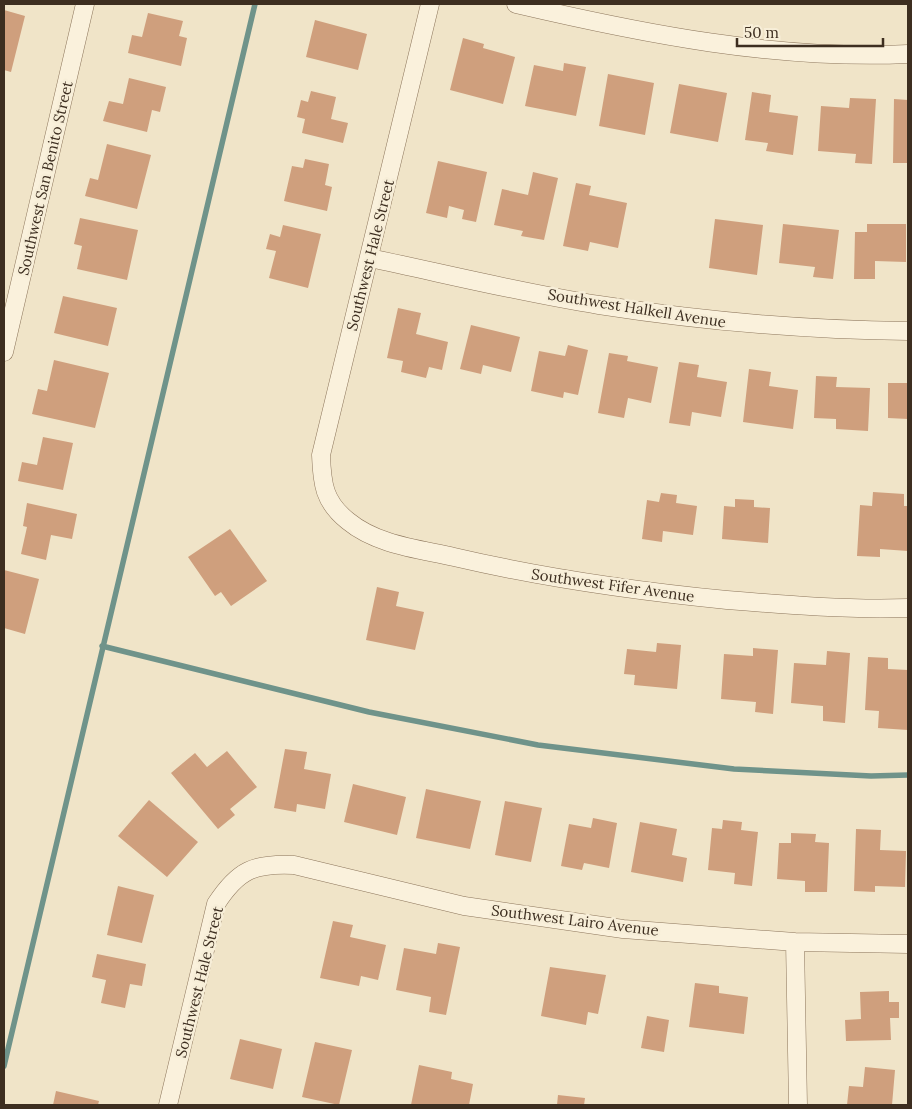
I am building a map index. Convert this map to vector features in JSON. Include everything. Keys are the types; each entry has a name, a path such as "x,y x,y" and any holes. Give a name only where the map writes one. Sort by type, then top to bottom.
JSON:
{"street":[{"name":"Southwest San Benito Street","path":"4,352 85,4"},
{"name":"Southwest Hale Street","path":"332,506 322,483 321,454 430,4"},
{"path":"516,4 618,28 736,46 868,56 908,54"},
{"name":"Southwest Halkell Avenue","path":"370,258 598,305 714,321 845,331 908,331"},
{"name":"Southwest Fifer Avenue","path":"332,506 349,522 382,541 516,571 645,592 776,604 908,608"},
{"name":"Southwest Lairo Avenue","path":"249,871 269,864 294,865 464,906 623,928 795,942 908,944"},
{"name":"Southwest Hale Street","path":"168,1105 216,904 230,882 249,871"},
{"path":"795,942 798,1105"}],"building":[{"path":"4,10 25,16 11,72 4,70"},
{"path":"148,13 183,21 179,36 187,38 181,66 128,53 132,35 142,37"},
{"path":"315,20 367,34 358,70 306,57"},
{"path":"463,38 484,44 483,48 515,57 503,104 450,90"},
{"path":"564,63 586,67 576,116 525,106 534,65 563,71"},
{"path":"608,74 654,83 645,135 599,126"},
{"path":"129,78 166,87 160,112 152,110 147,132 103,121 109,101 123,104"},
{"path":"679,84 727,93 718,142 670,133"},
{"path":"311,91 336,97 331,119 348,123 343,143 302,133 305,119 297,117 301,100 308,102"},
{"path":"752,92 771,95 769,112 798,116 793,155 766,151 768,143 745,140"},
{"path":"850,98 876,99 872,164 855,163 856,154 818,151 821,106 849,108"},
{"path":"894,99 908,100 908,163 893,163"},
{"path":"107,144 151,155 137,209 85,196 90,178 98,180"},
{"path":"305,159 329,164 325,185 332,187 327,211 284,201 292,166 303,168"},
{"path":"438,161 487,172 476,222 462,219 464,210 449,206 447,218 426,213"},
{"path":"533,172 558,178 544,240 521,236 523,231 494,225 502,189 528,195"},
{"path":"576,183 591,186 589,195 627,203 618,248 590,242 588,251 563,246"},
{"path":"80,218 138,230 127,280 77,269 82,246 74,244"},
{"path":"715,219 763,225 757,275 709,268"},
{"path":"783,224 839,230 833,279 813,277 815,267 779,263"},
{"path":"867,224 906,224 906,262 875,261 875,279 854,279 855,232 867,232"},
{"path":"283,225 321,234 308,288 269,278 276,251 266,249 270,234 280,237"},
{"path":"63,296 117,308 108,346 54,333"},
{"path":"398,308 421,313 416,334 448,342 442,370 429,367 426,378 401,372 403,361 387,358"},
{"path":"471,325 520,337 511,372 483,365 481,374 460,369"},
{"path":"568,345 588,350 578,395 564,392 563,398 531,391 539,351 565,356"},
{"path":"609,353 628,356 627,361 658,367 651,403 628,398 624,418 598,413"},
{"path":"54,360 109,373 95,428 32,414 38,389 47,391"},
{"path":"679,362 699,365 697,377 727,382 721,417 692,412 690,426 669,423"},
{"path":"749,369 771,372 769,386 798,390 793,429 743,422"},
{"path":"816,376 837,377 836,387 870,388 868,431 836,429 836,419 814,418"},
{"path":"888,383 908,383 908,419 888,418"},
{"path":"43,437 73,443 63,490 18,481 22,462 37,465"},
{"path":"873,492 904,494 904,506 908,506 908,551 880,549 880,557 857,556 860,505 872,506"},
{"path":"661,493 677,495 676,503 697,506 693,535 663,531 662,542 642,539 647,500 659,502"},
{"path":"735,499 754,500 754,507 770,508 768,543 722,539 724,506 735,507"},
{"path":"27,503 77,514 72,539 51,535 46,560 21,554 27,527 23,526"},
{"path":"230,529 267,581 231,606 221,592 215,596 188,557"},
{"path":"4,570 39,579 25,634 4,628"},
{"path":"377,587 399,592 396,606 424,612 415,650 366,640"},
{"path":"657,643 681,645 677,689 634,685 635,675 624,674 627,649 656,652"},
{"path":"753,648 778,650 773,714 755,712 756,702 721,699 724,654 753,656"},
{"path":"827,651 850,653 845,723 823,721 823,706 791,703 794,663 826,665"},
{"path":"868,657 888,658 888,669 908,670 908,730 878,728 879,711 865,710"},
{"path":"285,749 307,752 304,769 331,774 325,809 297,804 296,812 274,808"},
{"path":"227,751 257,787 230,809 235,815 218,829 171,773 195,753 207,767"},
{"path":"353,784 406,797 397,835 344,822"},
{"path":"426,789 481,801 470,849 416,838"},
{"path":"149,800 198,842 167,877 118,836"},
{"path":"505,801 542,808 531,862 495,855"},
{"path":"593,818 617,823 609,868 584,863 582,870 561,866 569,824 591,828"},
{"path":"723,820 742,822 741,830 758,832 752,886 734,884 735,873 708,870 712,828 722,829"},
{"path":"640,822 677,829 672,855 687,858 683,882 631,872"},
{"path":"856,829 881,830 880,850 906,851 905,887 875,886 875,892 854,891"},
{"path":"791,833 816,834 815,842 829,843 827,892 805,892 805,881 777,879 779,843 791,843"},
{"path":"118,886 154,895 142,943 107,935"},
{"path":"333,921 353,925 350,937 386,945 378,980 361,976 359,986 320,978"},
{"path":"438,943 460,947 446,1015 429,1012 431,997 396,990 404,948 436,954"},
{"path":"97,954 146,964 142,986 130,984 125,1008 101,1003 106,980 92,977"},
{"path":"550,967 606,975 598,1014 588,1012 586,1025 541,1016"},
{"path":"695,983 719,986 719,993 748,997 744,1034 689,1027"},
{"path":"889,991 889,1002 899,1002 899,1018 890,1018 891,1040 846,1041 845,1020 861,1019 860,992"},
{"path":"647,1016 669,1020 664,1052 641,1048"},
{"path":"240,1039 282,1049 273,1089 230,1079"},
{"path":"315,1042 352,1050 339,1105 302,1097"},
{"path":"419,1065 452,1072 451,1079 473,1084 469,1105 411,1105"},
{"path":"865,1067 895,1070 892,1105 847,1105 849,1086 863,1087"},
{"path":"56,1091 99,1101 98,1105 53,1105"},
{"path":"558,1095 585,1098 584,1105 557,1105"}],"waterway":[{"path":"4,1066 255,4"},
{"path":"102,646 369,712 538,745 734,769 871,776 908,775"}]}
